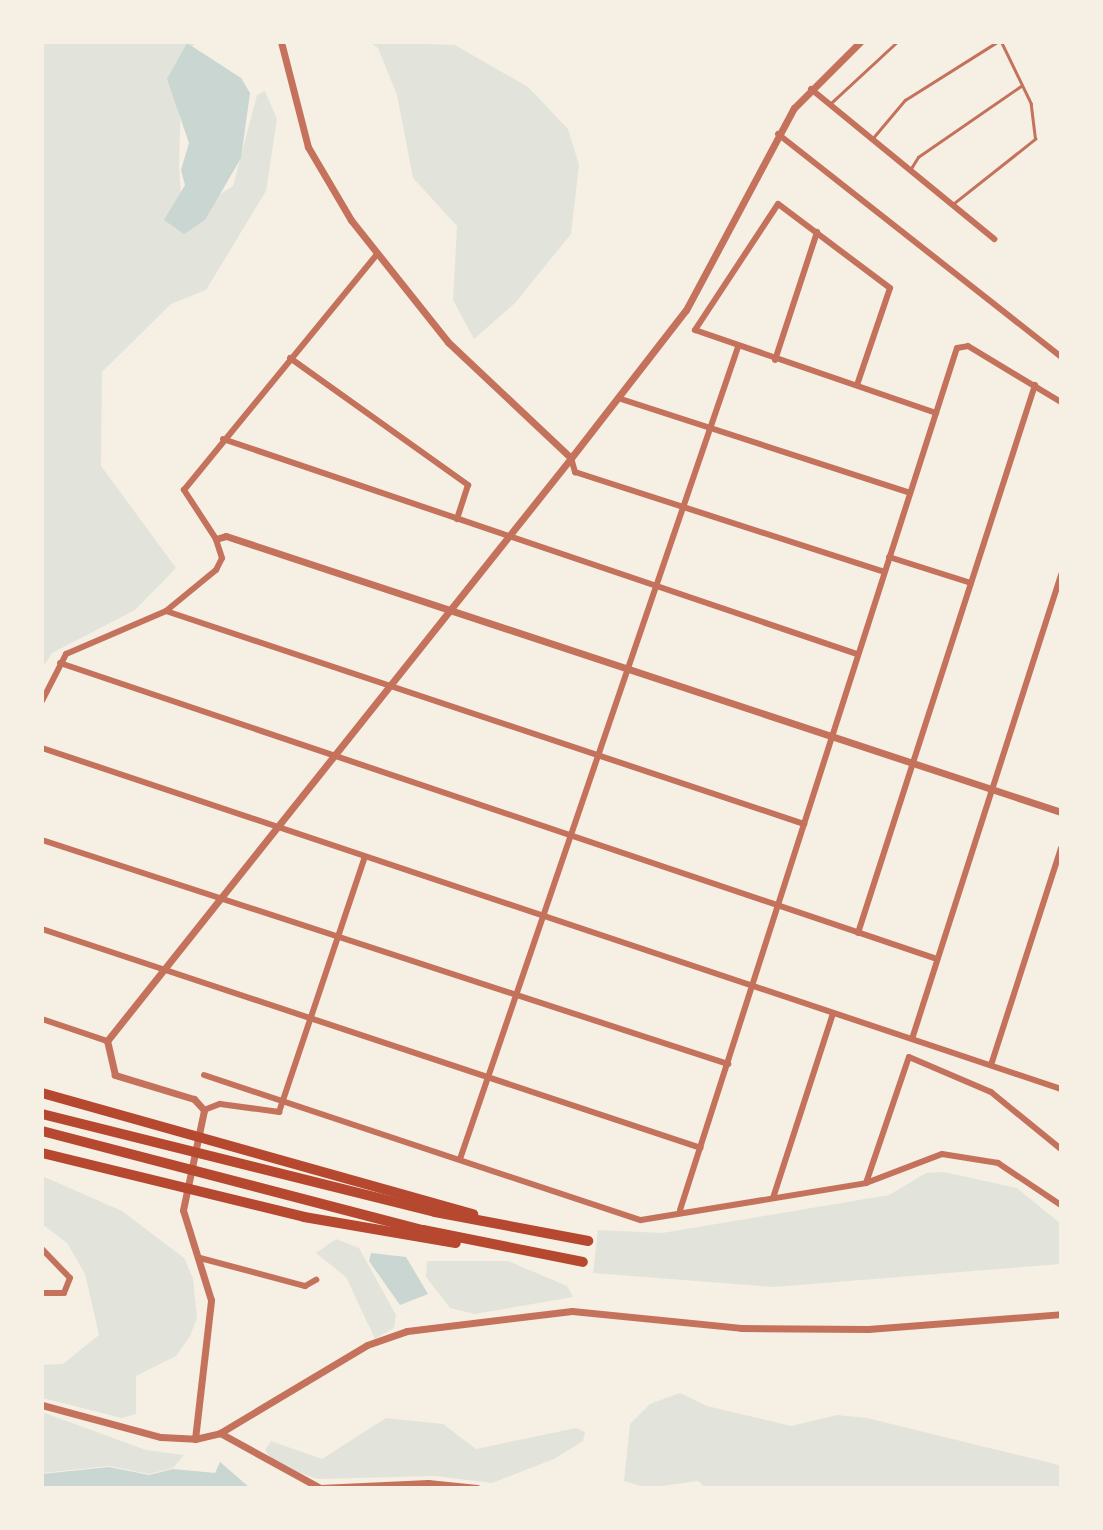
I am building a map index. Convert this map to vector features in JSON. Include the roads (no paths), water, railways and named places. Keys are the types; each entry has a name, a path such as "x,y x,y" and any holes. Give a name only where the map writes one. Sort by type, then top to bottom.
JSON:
{"highway":[{"path":"42,1093 530,1232"},
{"path":"42,1114 530,1232 588,1241"},
{"path":"42,1130 529,1253"},
{"path":"42,1153 304,1217 583,1262"}],"street":[{"path":"281,42 308,147 377,254 448,342 571,458 575,472 884,572"},
{"path":"107,1041 272,827 621,398 686,310 778,134 811,89 860,42"},
{"path":"811,89 995,239"},
{"path":"778,134 1061,357"},
{"path":"857,385 890,288 778,204 695,330 775,360 936,413"},
{"path":"775,360 817,232"},
{"path":"42,701 66,654 166,611 216,570 222,558 216,539 184,490 377,254"},
{"path":"680,1210 957,348 968,346 1061,402"},
{"path":"460,1159 738,347"},
{"path":"290,358 468,485 457,519"},
{"path":"858,933 1035,385"},
{"path":"621,398 910,493"},
{"path":"223,439 457,519 506,539 657,586 857,654"},
{"path":"216,539 226,536 445,613 628,670 990,794 1061,812"},
{"path":"889,557 971,583"},
{"path":"912,1039 1061,574"},
{"path":"166,611 385,687 804,824"},
{"path":"61,663 329,758 572,834 937,959"},
{"path":"42,748 543,917 754,981 833,1013 1061,1089"},
{"path":"42,840 215,900 727,1064"},
{"path":"991,1065 1061,848"},
{"path":"204,1110 220,1104 265,1114 279,1112 365,857"},
{"path":"42,929 701,1148"},
{"path":"773,1198 833,1013"},
{"path":"42,1019 107,1041"},
{"path":"107,1041 116,1075 194,1099 204,1110 204,1126 183,1210 200,1258 212,1321 195,1439"},
{"path":"866,1183 909,1057 990,1092 1061,1149"},
{"path":"204,1075 641,1220 680,1210 866,1183 942,1154 1012,1168 1061,1205"},
{"path":"42,1249 70,1278 64,1293 42,1293"},
{"path":"200,1258 305,1286 316,1280"},
{"path":"42,1405 161,1437 195,1439 220,1433 367,1345 407,1331 572,1311 741,1328 856,1329 1061,1314"},
{"path":"220,1433 320,1488 428,1483 477,1488"}],"lane":[{"path":"830,104 897,42"},
{"path":"873,139 905,100 999,42 1031,104 1032,145 952,204"},
{"path":"910,170 918,157 1022,86"}]}
